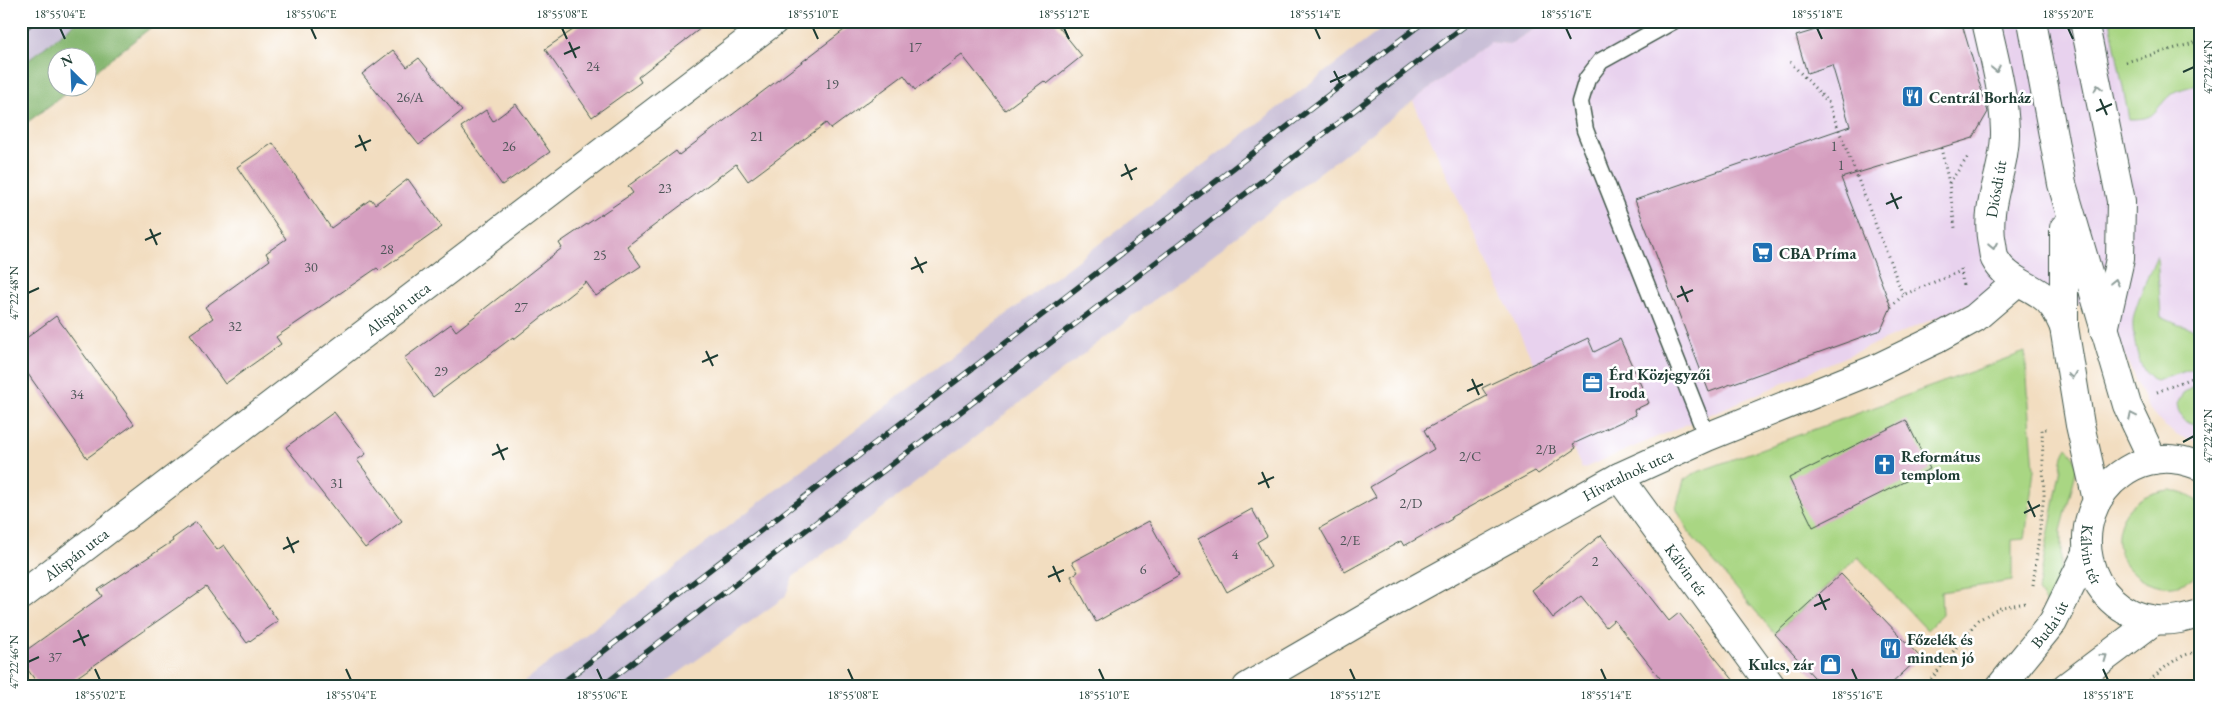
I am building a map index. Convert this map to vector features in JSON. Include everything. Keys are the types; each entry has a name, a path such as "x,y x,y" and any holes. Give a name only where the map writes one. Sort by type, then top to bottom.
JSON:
{"street":[{"name":"Alispán utca","path":"21,596 774,21"},
{"name":"Diósdi út","path":"1986,21 2002,97 2005,132 1991,203 1989,229 1995,258 2005,272 2017,282 2041,294 2056,308 2064,327"},
{"name":"Diósdi út","path":"2032,21 2062,184 2127,406 2153,460"},
{"name":"Diósdi út","path":"2084,21 2121,201 2120,259 2104,330"},
{"name":"Diósdi út","path":"2062,184 2065,258 2064,327 2080,425 2097,500"},
{"name":"Hivatalnok utca","path":"1247,687 1407,594 1619,477 1707,438 1873,370 1935,340 1974,318 2017,282"},
{"name":"Kálvin tér","path":"2184,621 2131,613 2110,598 2095,578 2087,553 2087,525 2097,500 2111,481 2130,467 2153,460 2178,459 2201,466"},
{"name":"Kálvin tér","path":"1619,477 1772,687"},
{"name":"Budai út","path":"2000,687 2053,622 2087,553"},
{"path":"2066,687 2184,621"}],"lane":[{"path":"1673,21 1601,61 1586,80 1580,102 1585,130 1707,438"}],"path":[{"path":"2122,63 2201,41"},
{"path":"1790,62 1828,102 1903,295"},
{"path":"1890,307 1903,295 1961,271"},
{"path":"2031,592 2037,563 2044,495 2042,429"},
{"path":"1925,687 1978,620 2002,607 2029,602"},
{"path":"2142,687 2182,656 2191,652 2201,654"}],"shaded area":[{"path":"21,21 78,21 21,66"},
{"path":"1392,21 1547,21 1510,44 1490,42 793,577 785,597 659,687 517,687"},
{"path":"1547,21 2201,21 2201,442 2178,436 2161,423 2147,406 2113,329 2077,303 2019,297 1966,305 1582,469 1413,101 1490,42 1510,44"}],"green space":[{"path":"78,21 159,21 98,69 98,48 48,48 48,98 60,98 21,127 21,66"},
{"path":"2110,21 2198,21 2201,24 2201,84 2171,94 2149,117 2129,119"},
{"path":"2157,255 2161,317 2179,325 2201,331 2201,366 2156,381 2150,378 2141,365 2134,337 2133,322 2139,299"},
{"path":"2025,352 2034,470 2025,539 2012,540 2012,581 1941,592 1942,615 1927,630 1858,557 1775,634 1690,534 1676,508 1684,480 1695,473"},
{"path":"2201,382 2201,425 2186,422 2179,413 2177,404 2183,393"},
{"path":"2067,447 2074,456 2077,468 2061,531 2059,583 2047,606 2038,591 2063,456"},
{"path":"2171,490 2188,495 2201,504 2201,571 2184,583 2163,586 2142,579 2128,568 2120,553 2118,536 2122,520 2132,505 2149,495"}],"building":[{"path":"586,21 710,21 638,77 641,82 592,117 545,49"},
{"path":"856,21 1054,21 1082,56 1047,84 1044,81 1005,110 962,55 915,90 904,75 831,129 826,123 748,181 736,164 627,246 641,266 596,296 586,282 514,339 513,337 433,397 404,358 451,324 456,331 562,248 559,243 633,193 628,186 676,151 679,155"},
{"name":"CBA Príma","path":"1845,21 1914,21 1916,29 1942,21 1961,21 1988,112 1973,138 1841,178 1891,307 1881,330 1709,392 1635,200 1850,126 1832,65 1807,73 1796,36"},
{"path":"393,50 407,67 419,58 462,111 419,145 362,74"},
{"path":"516,104 550,152 502,185 461,127 486,110 493,121"},
{"path":"273,143 331,228 371,199 375,204 408,179 442,227 380,271 377,268 276,337 281,344 225,384 190,334 213,318 205,307 270,260 266,253 286,239 237,167"},
{"path":"56,316 134,424 87,458 21,364 21,342"},
{"path":"1588,338 1594,352 1620,339 1649,403 1634,410 1636,415 1573,444 1576,448 1538,474 1535,471 1451,517 1452,519 1404,546 1401,541 1345,572 1320,528 1376,497 1370,487 1434,449 1424,430 1487,396 1482,388"},
{"path":"334,412 366,454 357,460 402,521 365,548 286,447"},
{"name":"Református templom","path":"1906,420 1930,469 1813,527 1789,478"},
{"path":"1252,509 1267,536 1257,542 1271,567 1227,592 1198,539"},
{"path":"1149,521 1179,576 1096,622 1071,576 1078,572 1072,562"},
{"path":"196,522 217,550 224,545 278,621 247,643 206,587 63,687 40,687 21,660 21,654 102,596 98,590 173,541 172,539"},
{"path":"1601,535 1669,621 1679,613 1739,687 1667,687 1614,620 1606,627 1581,596 1553,618 1532,590"},
{"path":"1841,574 1920,657 1888,687 1823,687 1775,634"}],"railway":[{"path":"21,31 34,21"},
{"path":"557,687 1425,21"},
{"path":"601,687 1471,21"}],"place":[{"name":"Centrál Borház","path":"1913,97"},
{"name":"CBA Príma","path":"1763,253"},
{"name":"Érd Közjegyzői Iroda","path":"1593,383"},
{"name":"Református templom","path":"1885,465"},
{"name":"Főzelék és minden jó","path":"1891,648"},
{"name":"Kulcs, zár","path":"1830,664"}]}
